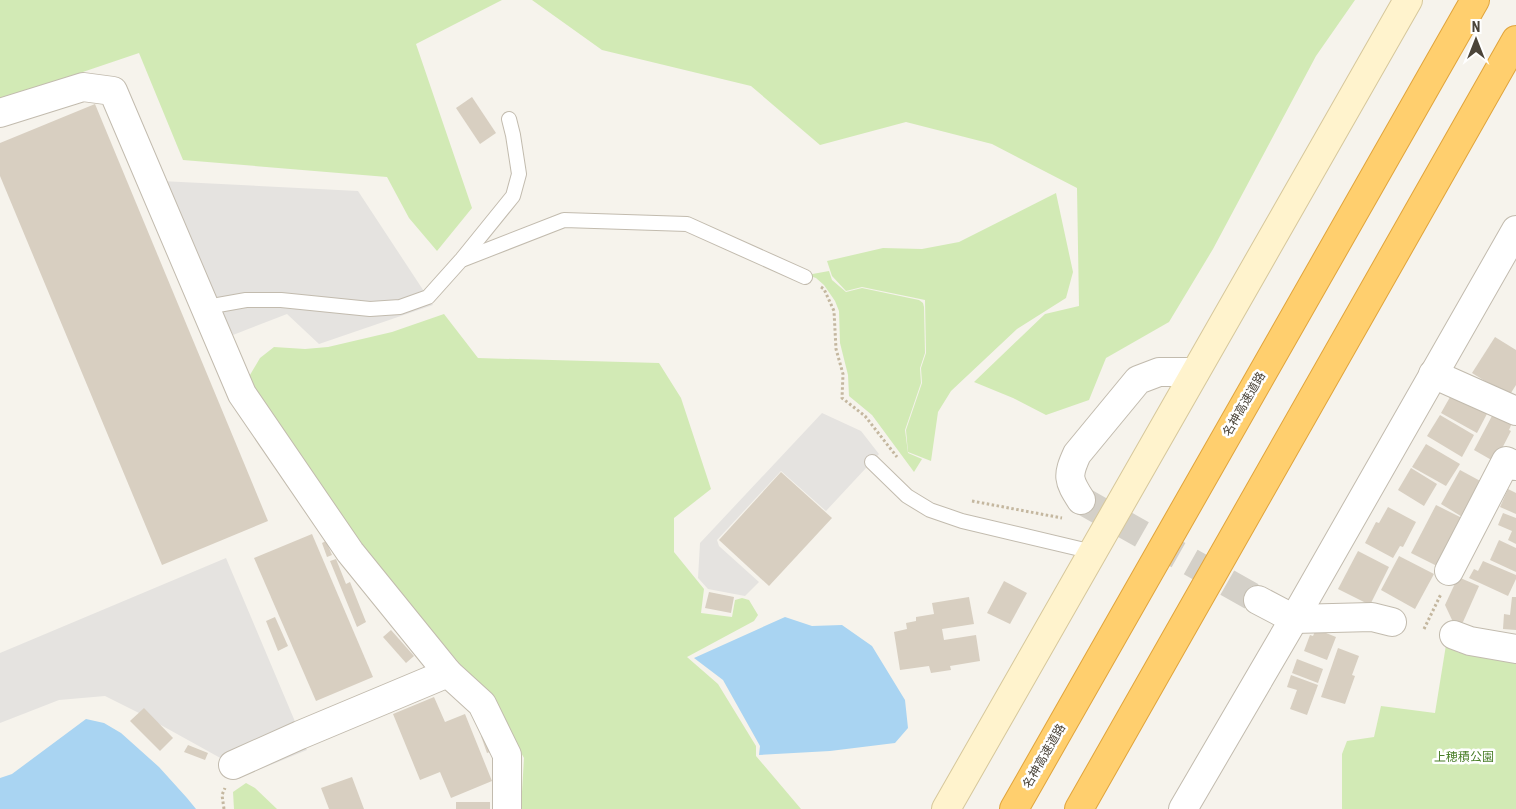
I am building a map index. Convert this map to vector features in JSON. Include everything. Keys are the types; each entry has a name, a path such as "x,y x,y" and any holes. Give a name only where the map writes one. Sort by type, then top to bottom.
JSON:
{"highway":[{"name":"名神高速道路","path":"1014,809 1475,0"},
{"path":"1079,809 1516,40"}],"street":[{"path":"946,809 1408,0"},
{"path":"0,112 83,87 113,92 242,394 350,552 448,673 482,704 507,756 507,809"},
{"path":"1183,809 1516,230"},
{"path":"1076,508 1070,469 1077,454 1138,380 1159,372 1195,372"},
{"path":"1434,374 1516,412"},
{"path":"1449,571 1506,461 1516,466"},
{"path":"1258,600 1294,619 1372,617 1392,622"},
{"path":"1454,635 1470,642 1516,649"},
{"path":"234,765 448,673"}],"lane":[{"path":"207,310 218,305 246,300 281,300 370,309 400,307 428,297 462,259 513,196 519,174 509,119"},
{"path":"462,259 564,220 687,224 805,277"},
{"path":"872,462 907,496 930,510 962,521 1093,552"}],"path":[{"path":"805,277 824,289 834,311 836,349 842,374 842,398 865,416 899,459"},
{"path":"971,501 1063,518 1076,508"},
{"path":"1424,629 1453,573 1449,571"},
{"path":"1392,622 1454,635"}],"green space":[{"path":"0,0 502,0 416,44 472,208 437,251 409,218 387,177 183,160 139,53 0,100"},
{"path":"532,0 1355,0 1316,56 1213,249 1169,322 1106,358 1089,400 1046,415 1013,398 974,382 1045,314 1079,306 1077,188 992,144 906,122 820,145 751,86 602,50"},
{"path":"1056,193 1073,272 1066,298 1017,329 951,391 938,412 931,461 908,452 906,430 922,383 921,368 926,353 925,300 862,287 846,291 832,276 827,261 883,248 922,249 959,242"},
{"path":"829,271 832,280 846,292 862,288 919,300 923,303 925,353 920,368 921,383 905,430 908,453 922,459 914,472 872,415 849,396 848,375 840,343 839,311 835,301 824,285 816,278 807,275"},
{"path":"444,314 478,358 659,363 681,398 711,489 674,518 674,552 704,589 701,613 732,617 735,600 742,598 749,600 758,615 754,621 687,657 718,684 756,746 756,756 801,809 521,809 524,758 492,701 361,549 247,380 260,358 274,347 305,349 328,347 392,332"},
{"name":"上穂積公園","path":"1446,645 1457,652 1489,659 1516,662 1516,809 1342,809 1342,754 1347,741 1374,737 1381,706 1435,713"},
{"path":"246,783 255,788 277,809 234,809 233,792"}],"shaded area":[{"path":"161,181 358,191 433,305 319,344 287,314 233,335"},
{"path":"822,413 861,431 879,454 826,511 781,471 717,540 719,546 759,582 745,596 708,589 698,578 700,543"},
{"path":"226,558 307,750 239,778 233,765 105,696 59,700 0,723 0,653"}],"water":[{"path":"785,617 812,626 842,625 872,646 905,700 908,728 895,743 830,751 759,755 760,746 723,680 694,658"},
{"path":"86,719 104,723 121,733 159,767 196,809 0,809 0,778 12,774"}],"building":[{"path":"472,97 496,133 480,144 456,108"},
{"path":"95,104 268,521 162,565 0,176 0,143"},
{"path":"1495,337 1516,350 1516,385 1509,396 1472,373"},
{"path":"1454,390 1489,410 1477,433 1441,413"},
{"path":"1493,414 1512,423 1509,430 1511,431 1495,462 1474,450"},
{"path":"1440,415 1474,435 1462,457 1427,436"},
{"path":"1426,444 1460,464 1446,486 1412,467"},
{"path":"1411,468 1437,484 1424,506 1398,490"},
{"path":"1460,470 1484,483 1464,518 1441,504"},
{"path":"781,472 832,518 769,586 719,540"},
{"path":"1508,489 1516,493 1516,514 1500,507"},
{"path":"1436,505 1462,518 1437,566 1411,553"},
{"path":"1388,507 1416,522 1403,547 1400,546 1393,558 1365,543 1376,522 1379,523"},
{"path":"1503,513 1516,518 1516,544 1508,540 1512,531 1498,525"},
{"path":"312,534 373,677 316,701 254,558"},
{"path":"1499,540 1516,548 1516,572 1490,560"},
{"path":"326,541 332,555 327,557 322,543"},
{"path":"1358,551 1389,567 1370,605 1338,589"},
{"path":"1399,556 1434,574 1415,609 1381,590"},
{"path":"336,559 346,584 350,582 366,622 357,627 330,561"},
{"path":"1483,561 1516,575 1508,596 1469,578 1474,569 1478,571"},
{"path":"1458,577 1479,586 1463,622 1453,622 1445,605"},
{"path":"1004,581 1027,593 1010,624 987,613"},
{"path":"709,592 734,597 731,613 705,608"},
{"path":"969,597 974,624 942,629 944,640 976,635 980,661 950,666 951,670 931,673 929,666 900,670 894,632 907,629 906,623 916,621 916,617 934,614 932,603"},
{"path":"1512,597 1516,597 1516,630 1503,629 1504,614 1510,615"},
{"path":"275,617 288,646 278,651 266,621"},
{"path":"1316,629 1336,637 1327,660 1304,651 1310,635 1313,636"},
{"path":"391,630 414,656 406,663 383,637"},
{"path":"1338,648 1359,656 1352,675 1355,676 1345,704 1321,697"},
{"path":"1297,659 1323,669 1318,683 1292,673"},
{"path":"1291,675 1318,685 1307,715 1290,709 1297,690 1287,687"},
{"path":"434,697 445,722 465,714 492,781 451,798 440,772 420,780 393,714"},
{"path":"144,708 173,738 160,751 130,721"},
{"path":"486,734 493,751 487,753 481,736"},
{"path":"188,745 208,753 205,760 184,752"},
{"path":"352,777 364,809 329,809 321,788"},
{"path":"456,802 490,802 490,809 456,809"}],"tunnel":[{"path":"1081,500 1258,600"}]}
